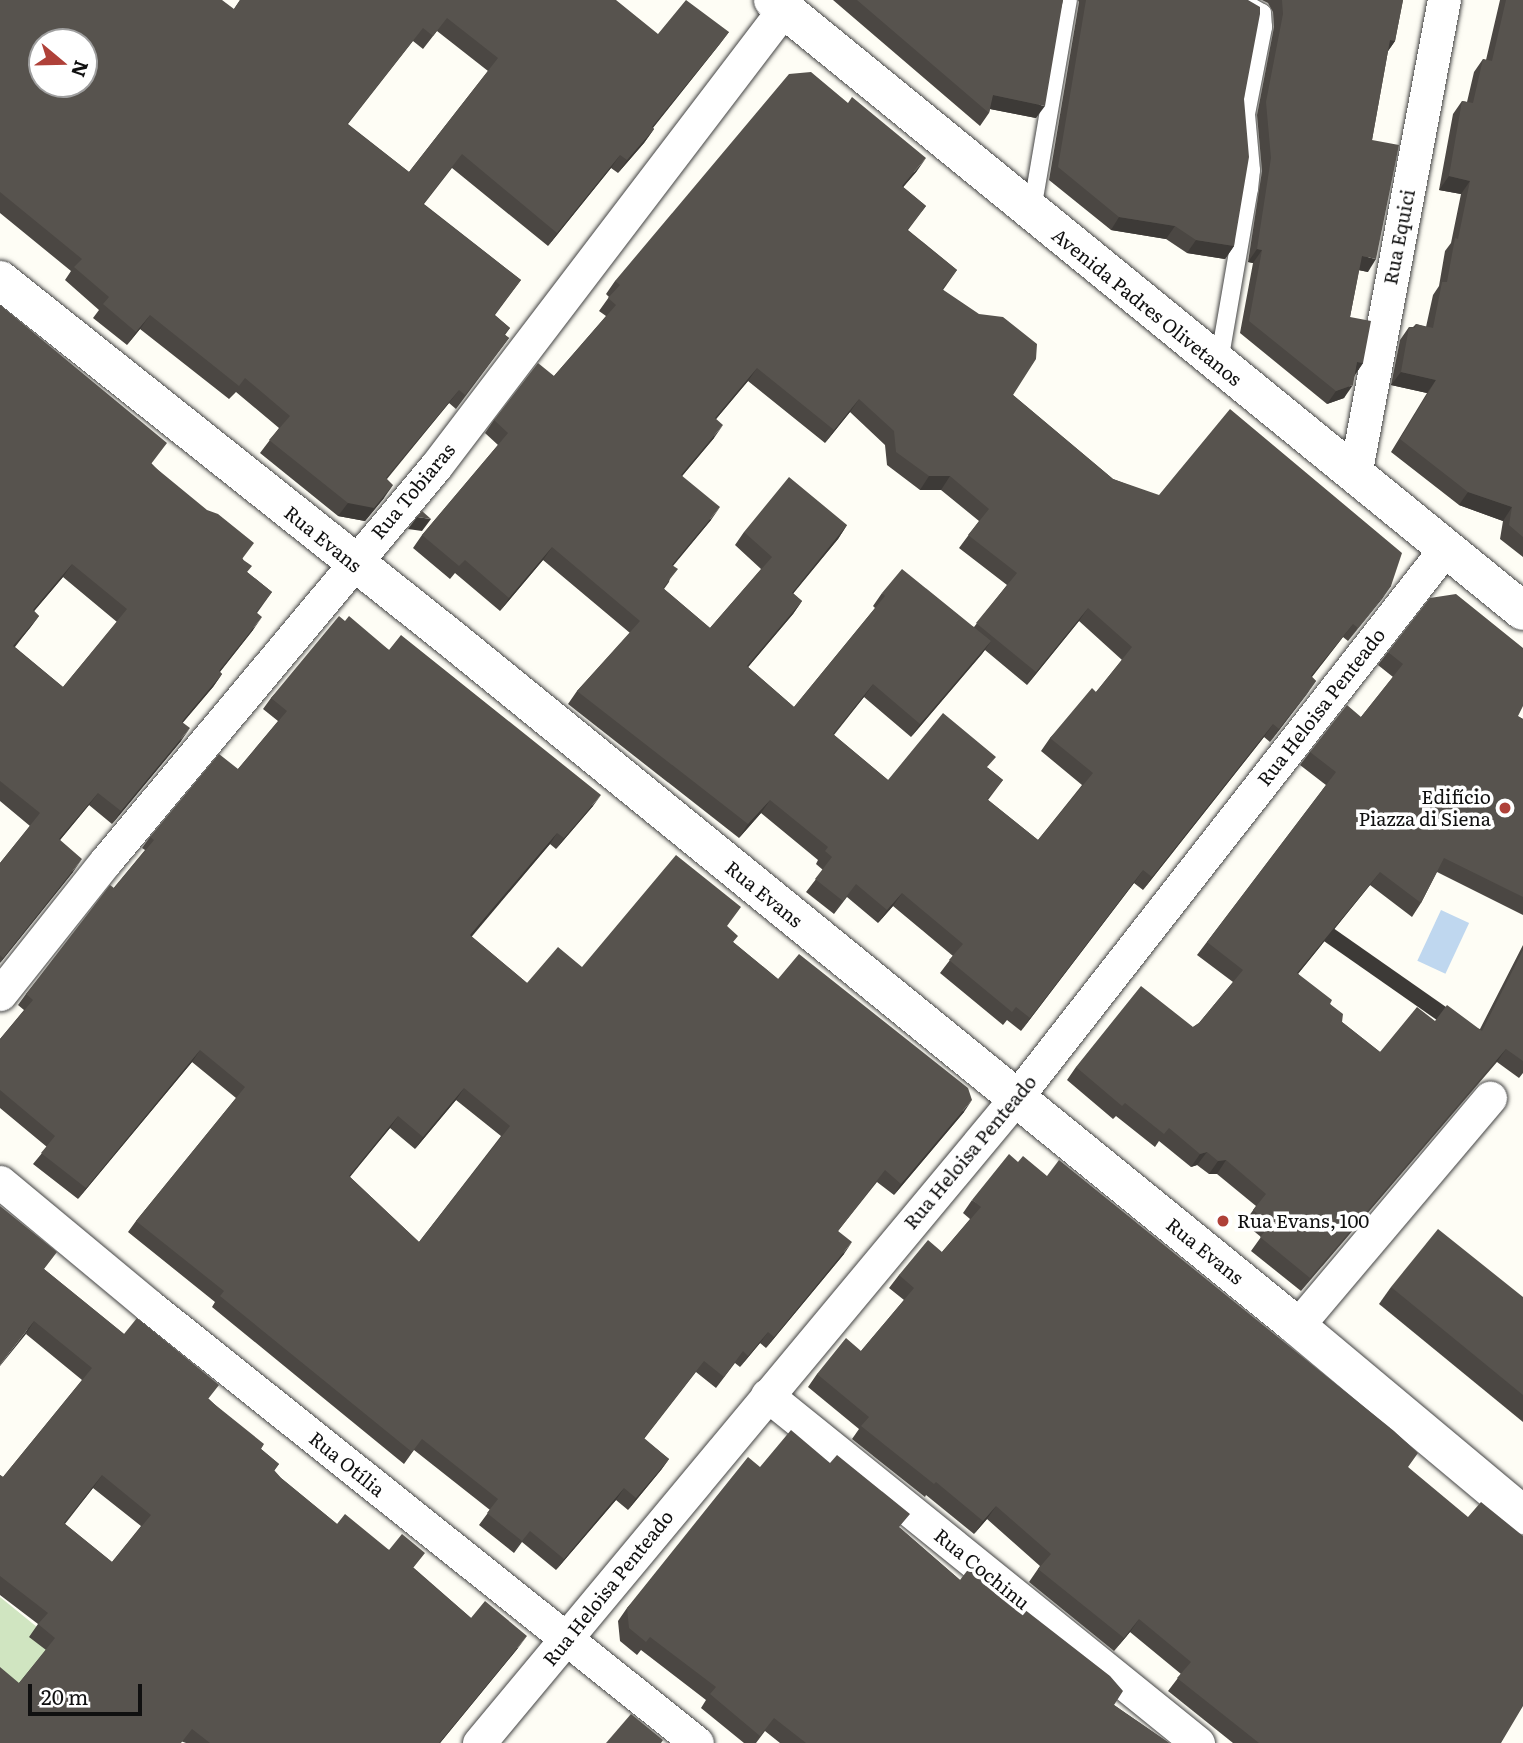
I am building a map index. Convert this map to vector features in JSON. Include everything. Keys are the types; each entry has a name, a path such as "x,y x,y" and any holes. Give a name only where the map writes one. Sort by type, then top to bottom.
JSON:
{"street":[{"name":"Rua Equici","path":"1355,475 1444,0"},
{"name":"Avenida Padres Olivetanos","path":"781,3 1032,213 1523,611"},
{"name":"Rua Tobiaras","path":"0,994 105,862 436,466 781,3"},
{"name":"Rua Evans","path":"0,280 353,564 453,640 1297,1326 1523,1515"},
{"name":"Rua Heloisa Penteado","path":"479,1743 1015,1099 1445,549"},
{"path":"1297,1326 1490,1098"},
{"name":"Rua Otília","path":"0,1182 696,1743"},
{"name":"Rua Cochinu","path":"766,1395 1198,1743"}],"lane":[{"path":"1032,213 1068,0"},
{"path":"1218,364 1249,189 1251,170 1246,114 1263,27 1262,13 1239,0"}],"green space":[{"path":"0,1597 101,1679 0,1743"}],"water":[{"path":"1441,910 1469,923 1445,974 1417,961"}],"building":[{"path":"0,0 222,0 234,9 240,0 616,0 658,34 686,0 729,32 652,127 654,129 627,160 620,155 557,233 462,154 423,204 521,280 494,315 510,328 504,334 509,338 465,395 459,390 386,478 393,485 374,508 348,503 269,440 290,416 245,378 239,386 150,315 136,332 103,304 109,297 74,267 82,259 0,192","holes":["447,18 498,58 409,172 347,124 423,28 433,36"]},
{"path":"857,0 1063,0 1045,106 993,95 989,113"},
{"path":"1086,0 1248,0 1260,7 1244,99 1249,157 1234,246 1196,240 1175,226 1119,217 1058,167"},
{"path":"1282,0 1403,0 1395,41 1390,40 1372,140 1399,145 1376,259 1362,256 1350,317 1371,321 1363,363 1357,362 1353,385 1336,391 1249,321 1262,250 1257,249 1271,158 1266,102 1283,14"},
{"path":"1506,0 1523,0 1523,537 1509,525 1512,507 1468,492 1400,439 1436,380 1401,372 1409,327 1415,328 1416,324 1433,328 1442,282 1447,282 1470,181 1449,176 1462,101 1473,103 1483,59 1492,61"},
{"path":"811,72 848,103 852,97 926,158 902,186 926,206 907,230 957,270 942,289 979,314 1003,317 1037,344 1036,359 1013,395 1113,479 1159,495 1230,409 1402,553 1391,586 1358,628 1353,624 1311,676 1316,681 1279,729 1273,724 1152,877 1143,870 1030,1018 1016,1007 1012,1012 949,960 963,944 902,893 887,910 856,884 843,901 815,879 832,857 825,851 828,847 770,800 748,824 577,691 640,621 552,547 509,598 465,560 459,566 422,535 508,433 494,420 538,363 554,376 616,305 608,298 620,285 615,281 789,74","holes":["757,368 834,430 859,399 894,431 896,452 929,476 950,476 989,509 968,535 1017,573 976,623 1036,672 1088,608 1132,647 1096,692 1092,688 1050,738 1093,773 1038,840 987,799 1003,780 987,767 996,757 943,713 888,780 833,734 873,684 920,724 991,641 902,569 882,593 885,596 794,707 747,666 802,601 792,593 847,525 789,477 744,532 772,557 710,628 663,588 678,569 672,565 720,507 681,475 723,425 715,418"]},
{"path":"0,305 167,443 151,464 207,510 218,514 254,543 242,559 252,566 247,572 272,592 256,612 262,617 219,671 222,674 182,722 190,728 121,811 98,793 59,839 82,859 3,958 0,955 0,863 40,813 0,781","holes":["72,564 127,609 63,687 13,646 39,616 33,610"]},
{"path":"422,511 431,519 417,517"},
{"path":"1456,594 1523,648 1523,706 1518,716 1523,719 1523,897 1444,858 1421,903 1380,872 1297,973 1332,1000 1330,1004 1343,1014 1342,1022 1380,1052 1417,1007 1435,1021 1447,1005 1482,1031 1523,950 1523,1061 1506,1049 1310,1278 1260,1237 1271,1225 1253,1210 1266,1194 1226,1160 1218,1161 1207,1152 1200,1154 1169,1128 1164,1134 1125,1103 1122,1106 1076,1067 1141,986 1193,1027 1243,970 1207,942 1336,772 1310,752 1347,705 1361,717 1403,664 1388,652 1430,598"},
{"path":"339,616 345,621 349,616 389,650 401,635 601,795 564,838 557,833 470,935 527,983 558,947 582,967 676,855 741,907 727,926 738,936 733,942 778,979 799,954 968,1088 972,1100 901,1184 885,1170 838,1231 852,1242 774,1337 768,1332 748,1356 743,1351 724,1377 704,1361 644,1438 669,1459 636,1498 624,1488 564,1559 530,1531 522,1541 487,1513 498,1499 422,1439 412,1452 220,1296 224,1291 136,1221 245,1087 200,1050 86,1188 41,1153 55,1136 0,1090 0,1039 33,1000 26,994 110,885 114,888 154,840 150,837 219,754 238,769 287,711 271,698","holes":["464,1088 510,1126 419,1242 349,1176 398,1116 423,1137"]},
{"path":"1009,1154 1018,1162 1023,1156 1047,1176 1059,1160 1394,1431 1418,1453 1408,1467 1468,1517 1481,1502 1523,1536 1523,1706 1501,1743 1259,1743 1177,1678 1191,1662 1139,1619 1124,1638 1038,1569 1051,1554 996,1506 983,1521 861,1426 869,1417 817,1374 846,1338 861,1351 914,1288 899,1275 928,1240 942,1252 981,1207 972,1200"},
{"path":"0,1206 57,1252 44,1269 124,1334 137,1318 219,1385 208,1399 264,1444 261,1449 279,1464 274,1470 281,1478 337,1524 345,1514 389,1550 402,1534 425,1553 413,1568 471,1618 485,1601 527,1636 439,1743 210,1743 192,1729 181,1743 0,1743 0,1667 19,1683 55,1638 38,1624 48,1613 0,1576 0,1475 3,1477 92,1368 34,1321 0,1365","holes":["102,1475 151,1515 112,1562 64,1523"]},
{"path":"1438,1229 1523,1297 1523,1395 1391,1287"},
{"path":"791,1430 830,1463 837,1455 910,1514 899,1527 960,1580 970,1567 1110,1676 1123,1691 1114,1705 1169,1743 806,1743 774,1718 760,1736 710,1694 716,1687 650,1637 646,1642 629,1628 627,1608 748,1457 760,1467"},
{"path":"631,1714 663,1740 661,1743 606,1743"}],"place":[{"name":"Edifício Piazza di Siena","path":"1505,808"},
{"name":"Rua Evans, 100","path":"1223,1221"}]}
